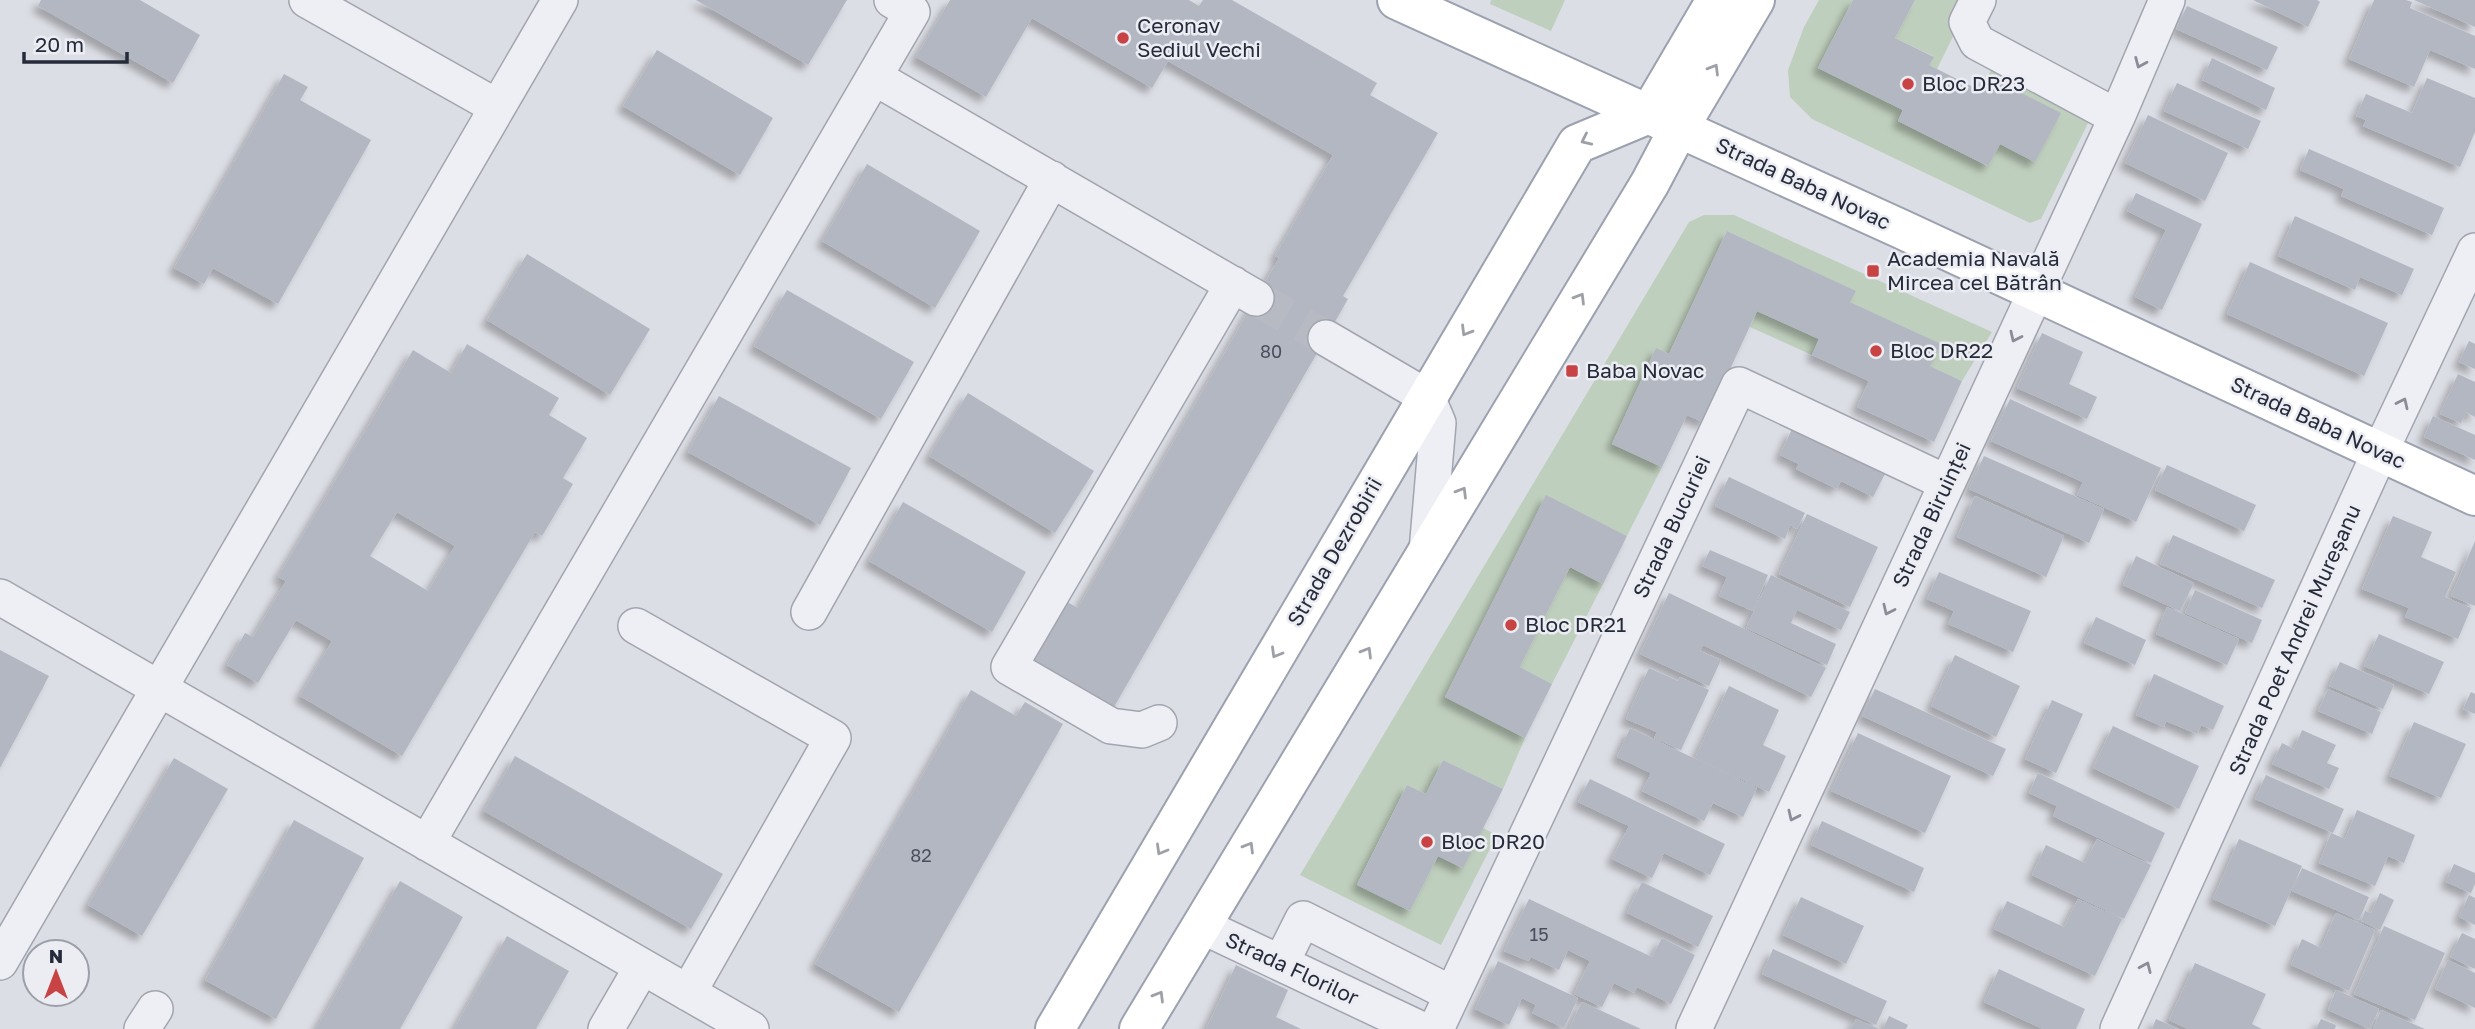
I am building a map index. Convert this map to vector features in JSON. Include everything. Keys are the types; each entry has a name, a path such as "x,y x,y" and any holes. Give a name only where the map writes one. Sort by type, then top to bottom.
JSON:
{"main road":[{"name":"Strada Baba Novac","path":"1397,0 2475,496"},
{"path":"1139,1029 1650,183 1664,121 1716,0"},
{"path":"1664,121 1755,0"},
{"name":"Strada Dezrobirii","path":"1055,1029 1577,144 1664,121"}],"street":[{"path":"307,0 497,107"},
{"path":"0,962 560,0"},
{"path":"427,843 912,12 892,0"},
{"path":"1978,0 1967,22 1977,42 2117,117"},
{"name":"Strada Biruinței","path":"1694,1029 2117,117 2167,0"},
{"path":"874,77 1245,291 1009,667 1111,726 1142,730 1159,723"},
{"path":"808,612 1052,179"},
{"name":"Strada Poet Andrei Mureșanu","path":"2118,1029 2475,251"},
{"path":"1326,338 1427,397 1438,423 1427,551"},
{"name":"Strada Bucuriei","path":"1436,1029 1739,385 1947,483"},
{"path":"0,597 751,1029"},
{"path":"635,626 833,738 688,993"},
{"path":"1281,963 1303,919 1452,994"},
{"name":"Strada Florilor","path":"1202,926 1420,1029"},
{"path":"606,1029 642,967"}],"green space":[{"path":"1491,0 1565,0 1551,31 1490,4"},
{"path":"1819,0 1853,0 1818,68 1903,110 1898,121 1987,166 2000,144 2035,162 2060,113 1988,76 1995,62 2091,117 2041,219 2030,223 1812,119 1790,97 1788,70 1804,27"},
{"path":"1915,0 1971,0 1937,69 1929,65 1933,56 1895,38"},
{"path":"1704,215 1734,215 1992,332 1962,381 1930,366 1940,344 1850,302 1855,291 1727,231 1669,354 1656,349 1612,444 1662,467 1627,536 1546,496 1445,697 1525,738 1503,789 1443,760 1426,794 1407,785 1357,884 1410,911 1438,856 1462,868 1483,828 1497,835 1441,945 1300,875 1689,222"},
{"path":"1757,311 1819,339 1812,355 1750,327"},
{"path":"1570,567 1603,584 1552,684 1520,667"}],"building":[{"path":"41,0 140,0 200,35 173,83 38,6"},
{"path":"696,0 847,0 808,65"},
{"path":"950,0 1189,0 1199,6 1203,0 1232,0 1377,83 1370,95 1438,133 1343,296 1348,299 1114,707 1026,656 1060,598 1078,608 1279,258 1275,256 1333,155 1168,61 1152,88 1032,18 986,97 916,57"},
{"name":"Bloc DR23","path":"1853,0 1915,0 1895,38 1934,57 1929,65 1981,91 1988,76 2061,113 2035,162 2000,144 1988,166 1898,121 1903,110 1818,68"},
{"path":"2253,0 2317,0 2320,2 2308,27"},
{"path":"2374,0 2412,2 2410,8 2475,36 2475,69 2430,50 2414,87 2349,59"},
{"path":"2414,0 2475,0 2475,27"},
{"path":"2187,6 2278,47 2267,70 2176,29"},
{"path":"657,50 773,118 740,175 623,106"},
{"path":"2212,58 2275,88 2266,110 2202,80"},
{"path":"284,74 308,87 300,100 371,140 278,304 213,268 204,284 174,268"},
{"path":"2427,78 2475,98 2475,132 2460,167 2363,126 2366,120 2356,116 2366,94 2412,113"},
{"path":"2177,83 2261,121 2248,149 2164,111"},
{"path":"2148,115 2228,153 2205,201 2125,163"},
{"path":"2309,149 2444,208 2432,235 2341,196 2344,189 2300,170"},
{"path":"867,164 980,231 935,308 822,241"},
{"path":"2136,193 2202,224 2162,310 2135,297 2166,230 2127,211"},
{"path":"2295,216 2414,269 2402,295 2360,277 2355,290 2278,256"},
{"name":"Bloc DR22","path":"1727,231 1856,291 1850,302 1941,344 1930,366 1962,381 1934,442 1857,407 1869,381 1812,355 1819,339 1757,311 1705,423 1687,415 1662,467 1612,444 1656,348 1669,354"},
{"path":"527,254 650,329 610,395 487,320"},
{"path":"2250,262 2388,323 2364,376 2227,314"},
{"path":"787,290 914,362 881,419 754,346"},
{"path":"2042,333 2083,352 2069,384 2097,397 2087,419 2017,388"},
{"path":"2469,341 2475,344 2475,369 2459,362"},
{"path":"467,344 559,398 549,415 587,438 563,478 573,484 542,536 535,532 402,756 300,696 332,641 296,620 258,683 227,665 245,633 253,637 286,581 278,577 413,350 451,373","holes":["397,512 455,546 428,591 370,556"]},
{"path":"2458,374 2475,382 2475,417 2466,412 2461,423 2440,414"},
{"path":"968,393 1094,471 1055,533 929,456"},
{"path":"719,396 851,468 820,525 688,452"},
{"path":"2010,399 2161,468 2136,522 2077,495 2083,482 1991,441"},
{"path":"2433,416 2475,435 2475,460 2424,437"},
{"path":"1792,429 1885,474 1873,497 1841,481 1837,489 1796,469 1799,464 1780,455"},
{"path":"1984,456 2104,509 2089,543 1969,489"},
{"path":"2167,465 2256,505 2244,531 2155,490"},
{"path":"1729,477 1805,513 1797,529 1790,525 1785,539 1715,506"},
{"name":"Bloc DR21","path":"1546,495 1627,536 1603,584 1570,567 1520,667 1552,684 1525,738 1445,697"},
{"path":"1975,496 2064,536 2046,577 1957,537"},
{"path":"903,502 1026,572 992,632 869,561"},
{"path":"1807,514 1878,547 1850,607 1779,574"},
{"path":"2393,516 2432,532 2421,557 2456,572 2445,597 2471,608 2458,639 2405,617 2409,608 2362,589"},
{"path":"2173,535 2275,580 2262,608 2160,564"},
{"path":"2475,541 2475,606 2451,596"},
{"path":"1710,550 1768,575 1753,611 1719,596 1727,577 1702,566"},
{"path":"2136,556 2194,583 2180,611 2123,585"},
{"path":"1939,572 2031,611 2013,652 1948,624 1954,611 1927,599"},
{"path":"1771,575 1850,612 1841,630 1797,610 1791,623 1836,644 1827,665 1746,628"},
{"path":"2195,590 2262,620 2252,643 2185,613"},
{"path":"1669,593 1826,668 1811,697 1703,645 1700,651 1721,660 1709,686 1640,654"},
{"path":"2167,607 2239,639 2227,665 2156,634"},
{"path":"2096,617 2146,640 2135,665 2084,643"},
{"path":"2379,634 2444,662 2429,694 2364,666"},
{"path":"0,650 49,676 0,768"},
{"path":"1955,655 2020,686 1996,737 1931,706"},
{"path":"2340,662 2394,685 2383,709 2329,686"},
{"path":"1649,668 1678,681 1680,677 1709,690 1681,750 1654,738 1657,732 1626,719"},
{"path":"2154,674 2224,706 2213,730 2201,725 2197,734 2166,721 2164,727 2136,715"},
{"path":"1729,686 1779,710 1763,745 1786,756 1769,792 1695,758"},
{"path":"1875,689 2006,749 1993,776 1862,716"},
{"path":"2328,689 2381,712 2372,734 2318,711"},
{"path":"971,690 1016,716 1025,702 1063,724 899,1012 815,964"},
{"path":"2471,692 2475,694 2475,714 2463,709"},
{"path":"2052,700 2083,714 2056,773 2025,759"},
{"path":"2414,722 2466,744 2441,798 2390,776"},
{"path":"2113,726 2199,766 2179,809 2093,768"},
{"path":"1630,728 1757,788 1743,817 1713,803 1704,821 1642,791 1651,773 1617,757"},
{"path":"2302,730 2336,745 2327,763 2339,768 2329,789 2272,764 2282,743 2294,749"},
{"path":"1858,733 1951,776 1925,833 1831,791"},
{"path":"515,756 723,874 691,929 484,811"},
{"path":"174,758 228,789 142,936 88,905"},
{"name":"Bloc DR20","path":"1443,760 1503,789 1463,868 1438,856 1410,911 1357,885 1407,785 1426,794"},
{"path":"2038,773 2165,833 2151,863 2053,816 2057,806 2029,793"},
{"path":"2266,775 2344,809 2333,833 2255,799"},
{"path":"1590,779 1725,844 1710,875 1664,853 1652,878 1612,859 1629,826 1578,802"},
{"path":"2357,810 2415,835 2404,863 2388,856 2375,886 2319,863 2331,833 2345,839"},
{"path":"294,820 364,858 276,1019 205,980"},
{"path":"1822,821 1924,868 1914,892 1811,845"},
{"path":"2097,839 2151,865 2124,919 2032,875 2046,845 2085,863"},
{"path":"2239,839 2302,866 2275,926 2213,899"},
{"path":"2454,864 2475,873 2475,884 2471,893 2446,882"},
{"path":"2302,868 2369,897 2359,920 2292,891"},
{"path":"400,881 463,917 400,1029 316,1029"},
{"path":"1642,882 1713,916 1698,947 1627,913"},
{"path":"2380,893 2394,900 2380,930 2361,921 2365,911 2371,913"},
{"path":"2469,895 2475,898 2475,925 2459,917"},
{"path":"1801,897 1864,926 1846,964 1783,935"},
{"path":"1529,899 1652,957 1662,938 1695,955 1671,1004 1637,987 1634,993 1614,983 1602,1007 1574,994 1590,961 1568,950 1559,970 1531,957 1528,961 1504,951"},
{"path":"2078,899 2122,919 2095,976 1994,929 2007,901 2064,927"},
{"path":"2336,913 2375,930 2349,991 2291,965 2302,939 2321,948"},
{"path":"2384,926 2445,953 2415,1020 2354,994"},
{"path":"2462,933 2475,939 2475,969 2450,957"},
{"path":"507,936 569,971 536,1029 454,1029"},
{"path":"1773,949 1887,1001 1876,1025 1762,974"},
{"path":"2448,960 2475,973 2475,1008 2435,989"},
{"path":"1498,961 1578,998 1564,1028 1532,1013 1536,1005 1522,998 1509,1025 1475,1009"},
{"path":"2195,963 2266,994 2252,1024 2262,1029 2188,1029 2169,1020"},
{"path":"1236,965 1288,990 1276,1017 1301,1029 1206,1029"},
{"path":"1999,969 2085,1009 2076,1029 2043,1029 1984,1002"},
{"path":"2336,990 2379,1009 2370,1029 2328,1010"},
{"path":"1582,1002 1641,1029 1569,1029"},
{"path":"2381,1010 2425,1029 2373,1029"},
{"path":"1889,1016 1908,1025 1906,1029 1883,1029"},
{"path":"1856,1019 1879,1029 1851,1029"},
{"path":"2156,1019 2179,1029 2152,1029"},
{"path":"2321,1019 2336,1025 2335,1029 2316,1029"}],"tunnel":[{"path":"1256,298 1326,338"}],"place":[{"name":"Ceronav Sediul Vechi","path":"1123,38"},
{"name":"Bloc DR23","path":"1908,84"},
{"name":"Academia Navală Mircea cel Bătrân","path":"1873,271"},
{"name":"Bloc DR22","path":"1876,351"},
{"name":"Baba Novac","path":"1572,371"},
{"name":"Bloc DR21","path":"1511,625"},
{"name":"Bloc DR20","path":"1427,842"}]}
